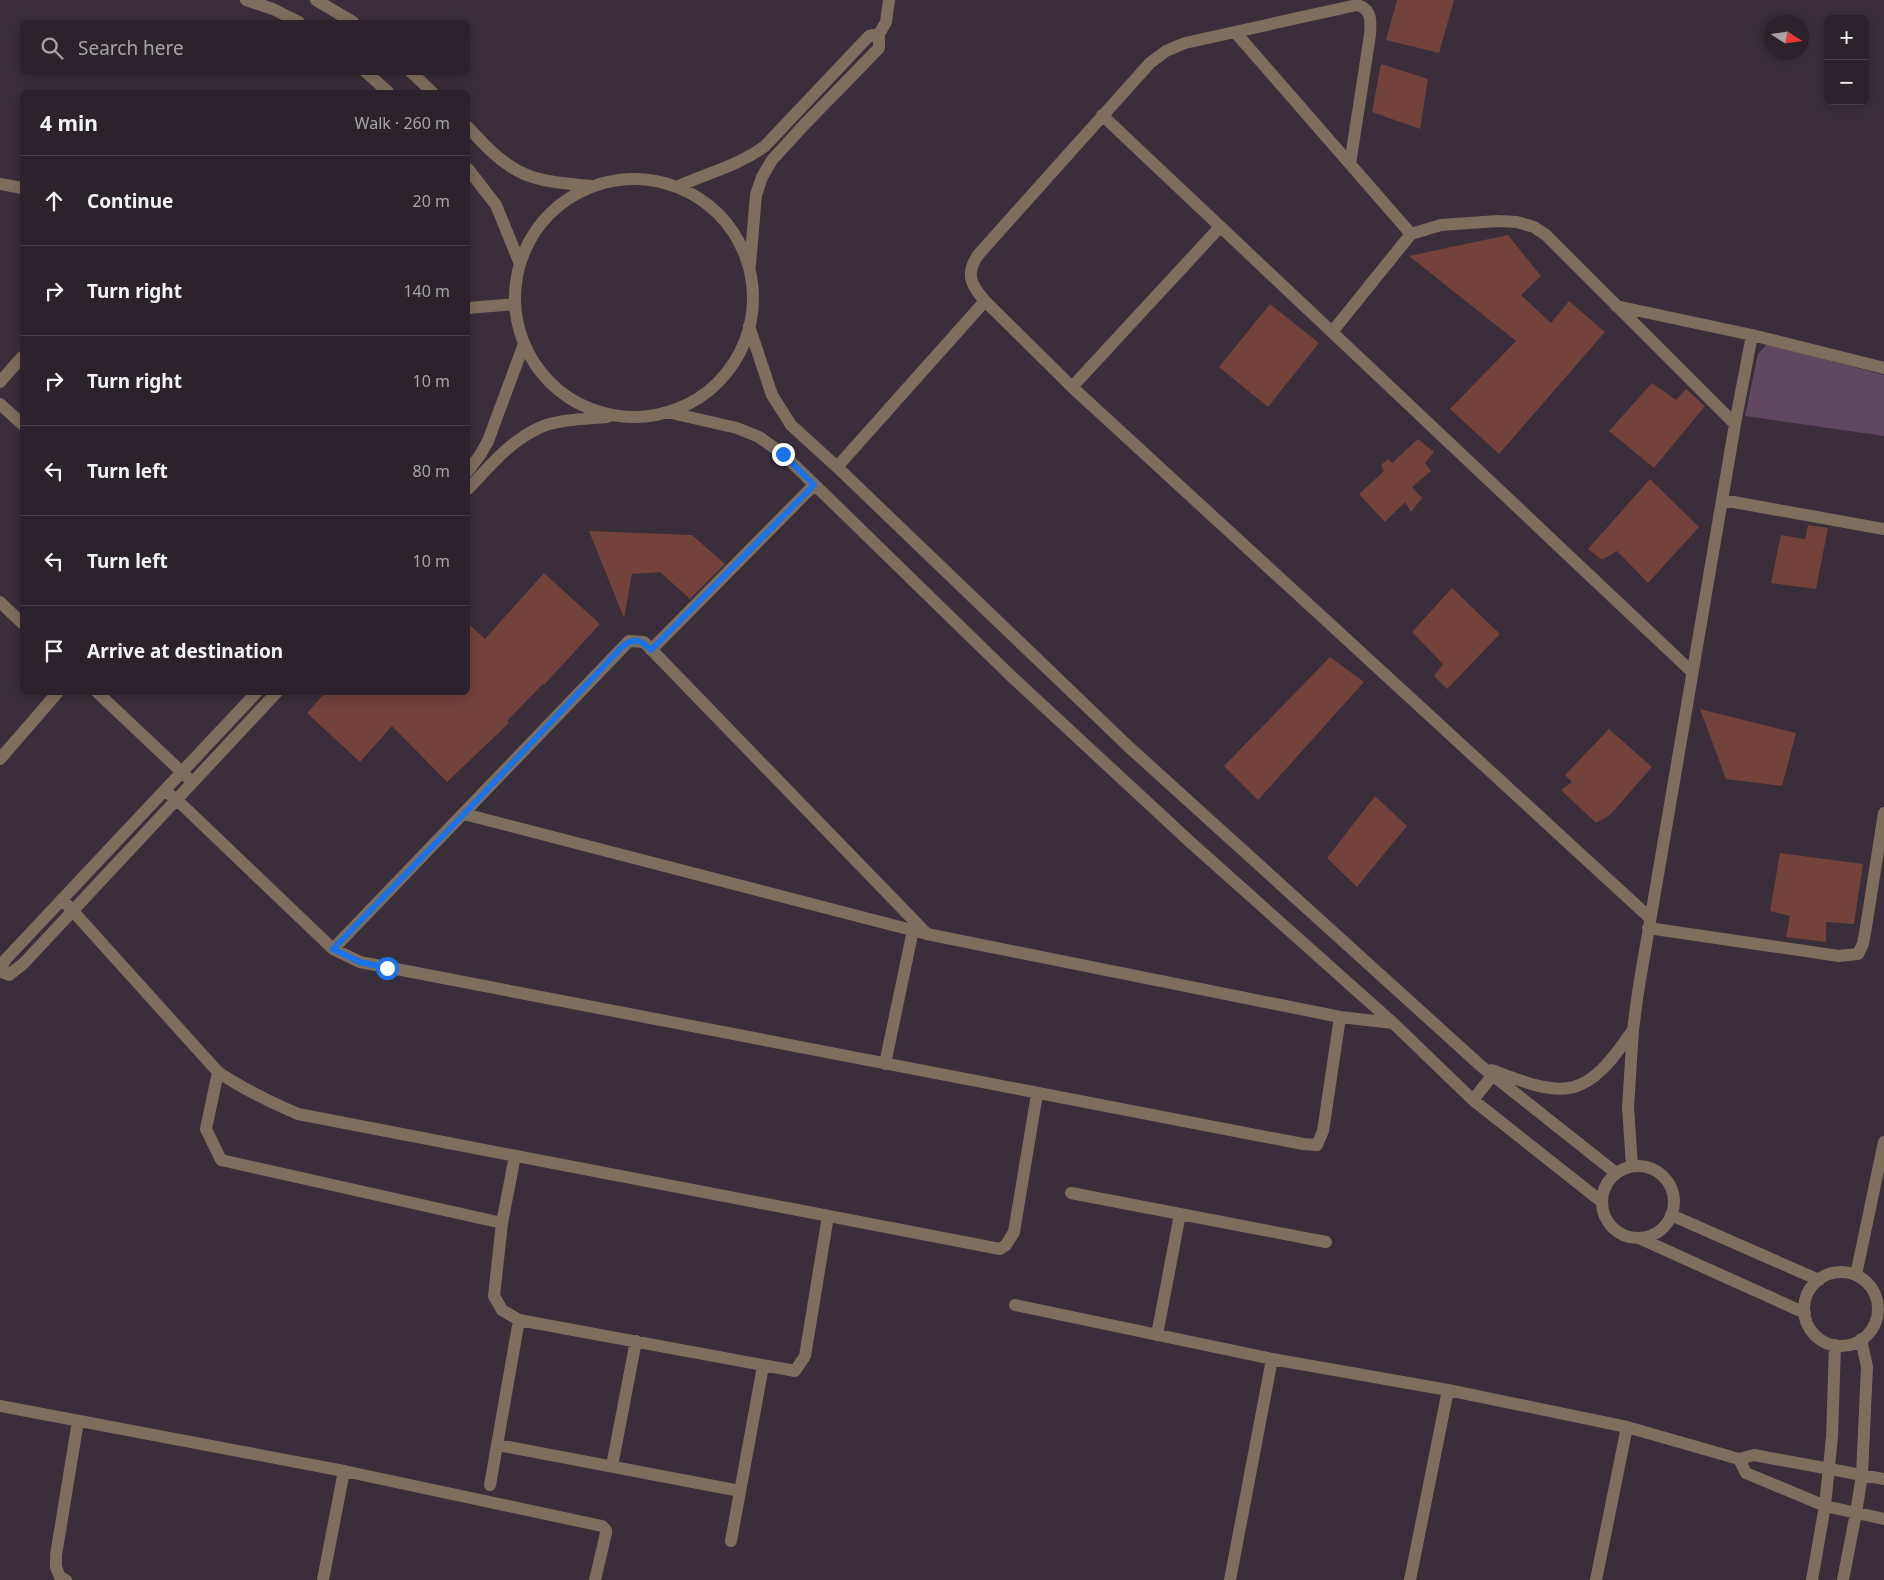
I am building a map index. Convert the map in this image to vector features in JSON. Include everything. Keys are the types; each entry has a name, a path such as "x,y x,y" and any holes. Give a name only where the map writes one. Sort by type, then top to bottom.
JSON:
{"street":[{"path":"246,0 273,9 295,20"},
{"path":"316,0 350,20"},
{"path":"470,487 507,449 542,427 564,422 617,416 634,417 667,412 698,398 720,380 733,364 750,326 753,298 750,270 756,195 762,177 772,160 879,48 879,34 886,22 889,0"},
{"path":"1350,164 1366,66 1371,19 1364,7 1357,5 1185,43 1159,55 1102,115 974,261 970,278 976,291 985,301 1072,387 1649,923 1838,956 1858,954 1866,928 1884,814"},
{"path":"1235,32 1410,234"},
{"path":"677,187 752,156 765,146 869,36 879,34"},
{"path":"369,75 386,90"},
{"path":"414,75 430,90"},
{"path":"1102,115 1692,672"},
{"path":"470,129 510,167 527,175 558,183 593,186"},
{"path":"470,171 496,205 520,264"},
{"path":"617,416 578,404 561,392 546,378 524,344 518,325 515,304 516,284 520,264 528,243 540,224 556,208 593,186 614,180 636,179 656,181 677,187 697,197 720,217 742,248 750,270"},
{"path":"0,184 20,188"},
{"path":"1332,332 1410,234 1441,225 1471,222 1517,222 1534,227 1546,235 1734,424"},
{"path":"1072,387 1220,226"},
{"path":"837,467 985,301"},
{"path":"470,308 515,304"},
{"path":"1616,306 1752,335 1884,368"},
{"path":"750,326 772,395 791,425 1130,748 1492,1076 1616,1173"},
{"path":"1632,1166 1628,1107 1633,1030 1649,923 1734,424 1752,335"},
{"path":"470,468 488,441 524,344"},
{"path":"0,382 20,359"},
{"path":"0,404 20,422"},
{"path":"667,412 737,428 759,437 783,454 1010,675 1138,794 1393,1023 1473,1100 1602,1202"},
{"path":"651,650 814,485"},
{"path":"1722,500 1884,529"},
{"path":"0,602 20,621"},
{"path":"333,949 622,647 630,641 638,640 644,642 927,934"},
{"path":"0,759 55,695"},
{"path":"99,695 193,783"},
{"path":"254,695 6,959 2,966 4,973 8,975 13,973 73,912 275,695"},
{"path":"164,791 177,800 333,949 360,962 1037,1094 1303,1144 1317,1145 1324,1131 1340,1017"},
{"path":"464,814 927,934 1340,1017 1393,1023"},
{"path":"62,899 218,1072 274,1104 298,1114 1000,1249 1006,1245 1014,1232 1037,1094"},
{"path":"885,1064 913,930"},
{"path":"1481,1066 1530,1085 1546,1089 1560,1090 1576,1087 1590,1081 1604,1069 1615,1057 1633,1030"},
{"path":"218,1072 206,1129 221,1160 502,1223"},
{"path":"1473,1100 1492,1076"},
{"path":"1856,1274 1884,1142"},
{"path":"515,1156 502,1223 494,1296 502,1310 519,1320 795,1371 805,1356 828,1216"},
{"path":"1639,1238 1659,1231 1666,1224 1671,1215 1673,1202 1671,1190 1665,1179 1656,1171 1632,1166 1616,1173 1608,1181 1604,1191 1602,1202 1604,1214 1609,1224 1623,1234 1639,1238 1805,1314"},
{"path":"1071,1193 1326,1242"},
{"path":"1157,1335 1180,1214"},
{"path":"1671,1215 1819,1280"},
{"path":"1847,1272 1856,1274 1880,1295 1874,1326 1862,1340 1847,1345 1835,1345 1824,1342 1808,1325 1805,1314 1805,1301 1810,1289 1819,1280 1832,1273 1847,1272"},
{"path":"1016,1305 1272,1360 1448,1390 1626,1427 1739,1459 1754,1455 1884,1479"},
{"path":"490,1485 519,1320"},
{"path":"1843,1580 1862,1474 1867,1367 1862,1340"},
{"path":"612,1466 636,1342"},
{"path":"1812,1580 1825,1506 1832,1437 1835,1345"},
{"path":"1230,1580 1272,1360"},
{"path":"731,1542 763,1366"},
{"path":"1410,1580 1448,1390"},
{"path":"0,1406 344,1471 602,1526 606,1530 605,1538 595,1580"},
{"path":"66,1580 60,1577 56,1567 56,1555 78,1421"},
{"path":"1596,1580 1626,1427"},
{"path":"498,1445 740,1491"},
{"path":"1739,1459 1746,1473 1825,1506 1884,1519"},
{"path":"323,1580 344,1471"}],"shaded area":[{"path":"1767,344 1884,375 1884,436 1745,416 1758,354"}],"building":[{"path":"1397,0 1454,0 1439,53 1386,40"},
{"path":"1381,64 1428,79 1420,129 1372,112"},
{"path":"1508,235 1541,276 1521,295 1551,323 1569,301 1605,332 1499,454 1450,409 1516,341 1409,256"},
{"path":"1270,304 1319,343 1268,407 1219,367"},
{"path":"1652,383 1676,400 1686,389 1705,406 1654,468 1609,431"},
{"path":"1418,439 1434,452 1425,463 1431,471 1412,487 1422,498 1411,512 1405,502 1385,522 1359,494 1384,471 1381,465 1388,459 1392,463"},
{"path":"1650,479 1699,527 1648,583 1617,551 1602,560 1588,549"},
{"path":"1808,525 1828,528 1816,589 1771,583 1781,535 1805,539"},
{"path":"589,531 692,535 725,564 690,599 660,572 632,574 624,618"},
{"path":"544,573 600,624 544,685 507,721 509,723 447,782 392,726 360,762 307,713 323,695 470,695 470,625 485,639"},
{"path":"1452,588 1500,634 1447,689 1434,676 1443,664 1412,632"},
{"path":"1330,657 1364,682 1258,800 1224,766"},
{"path":"1700,709 1796,733 1782,786 1726,779"},
{"path":"1609,729 1652,767 1610,815 1596,823 1561,790 1572,782 1565,775"},
{"path":"1375,796 1407,826 1357,887 1327,858"},
{"path":"1780,853 1863,864 1854,924 1826,922 1826,942 1786,937 1790,916 1770,911"}],"route":[{"path":"387,968 360,962 333,949 622,647 630,641 638,640 644,642 651,650 814,485 783,454"}]}
